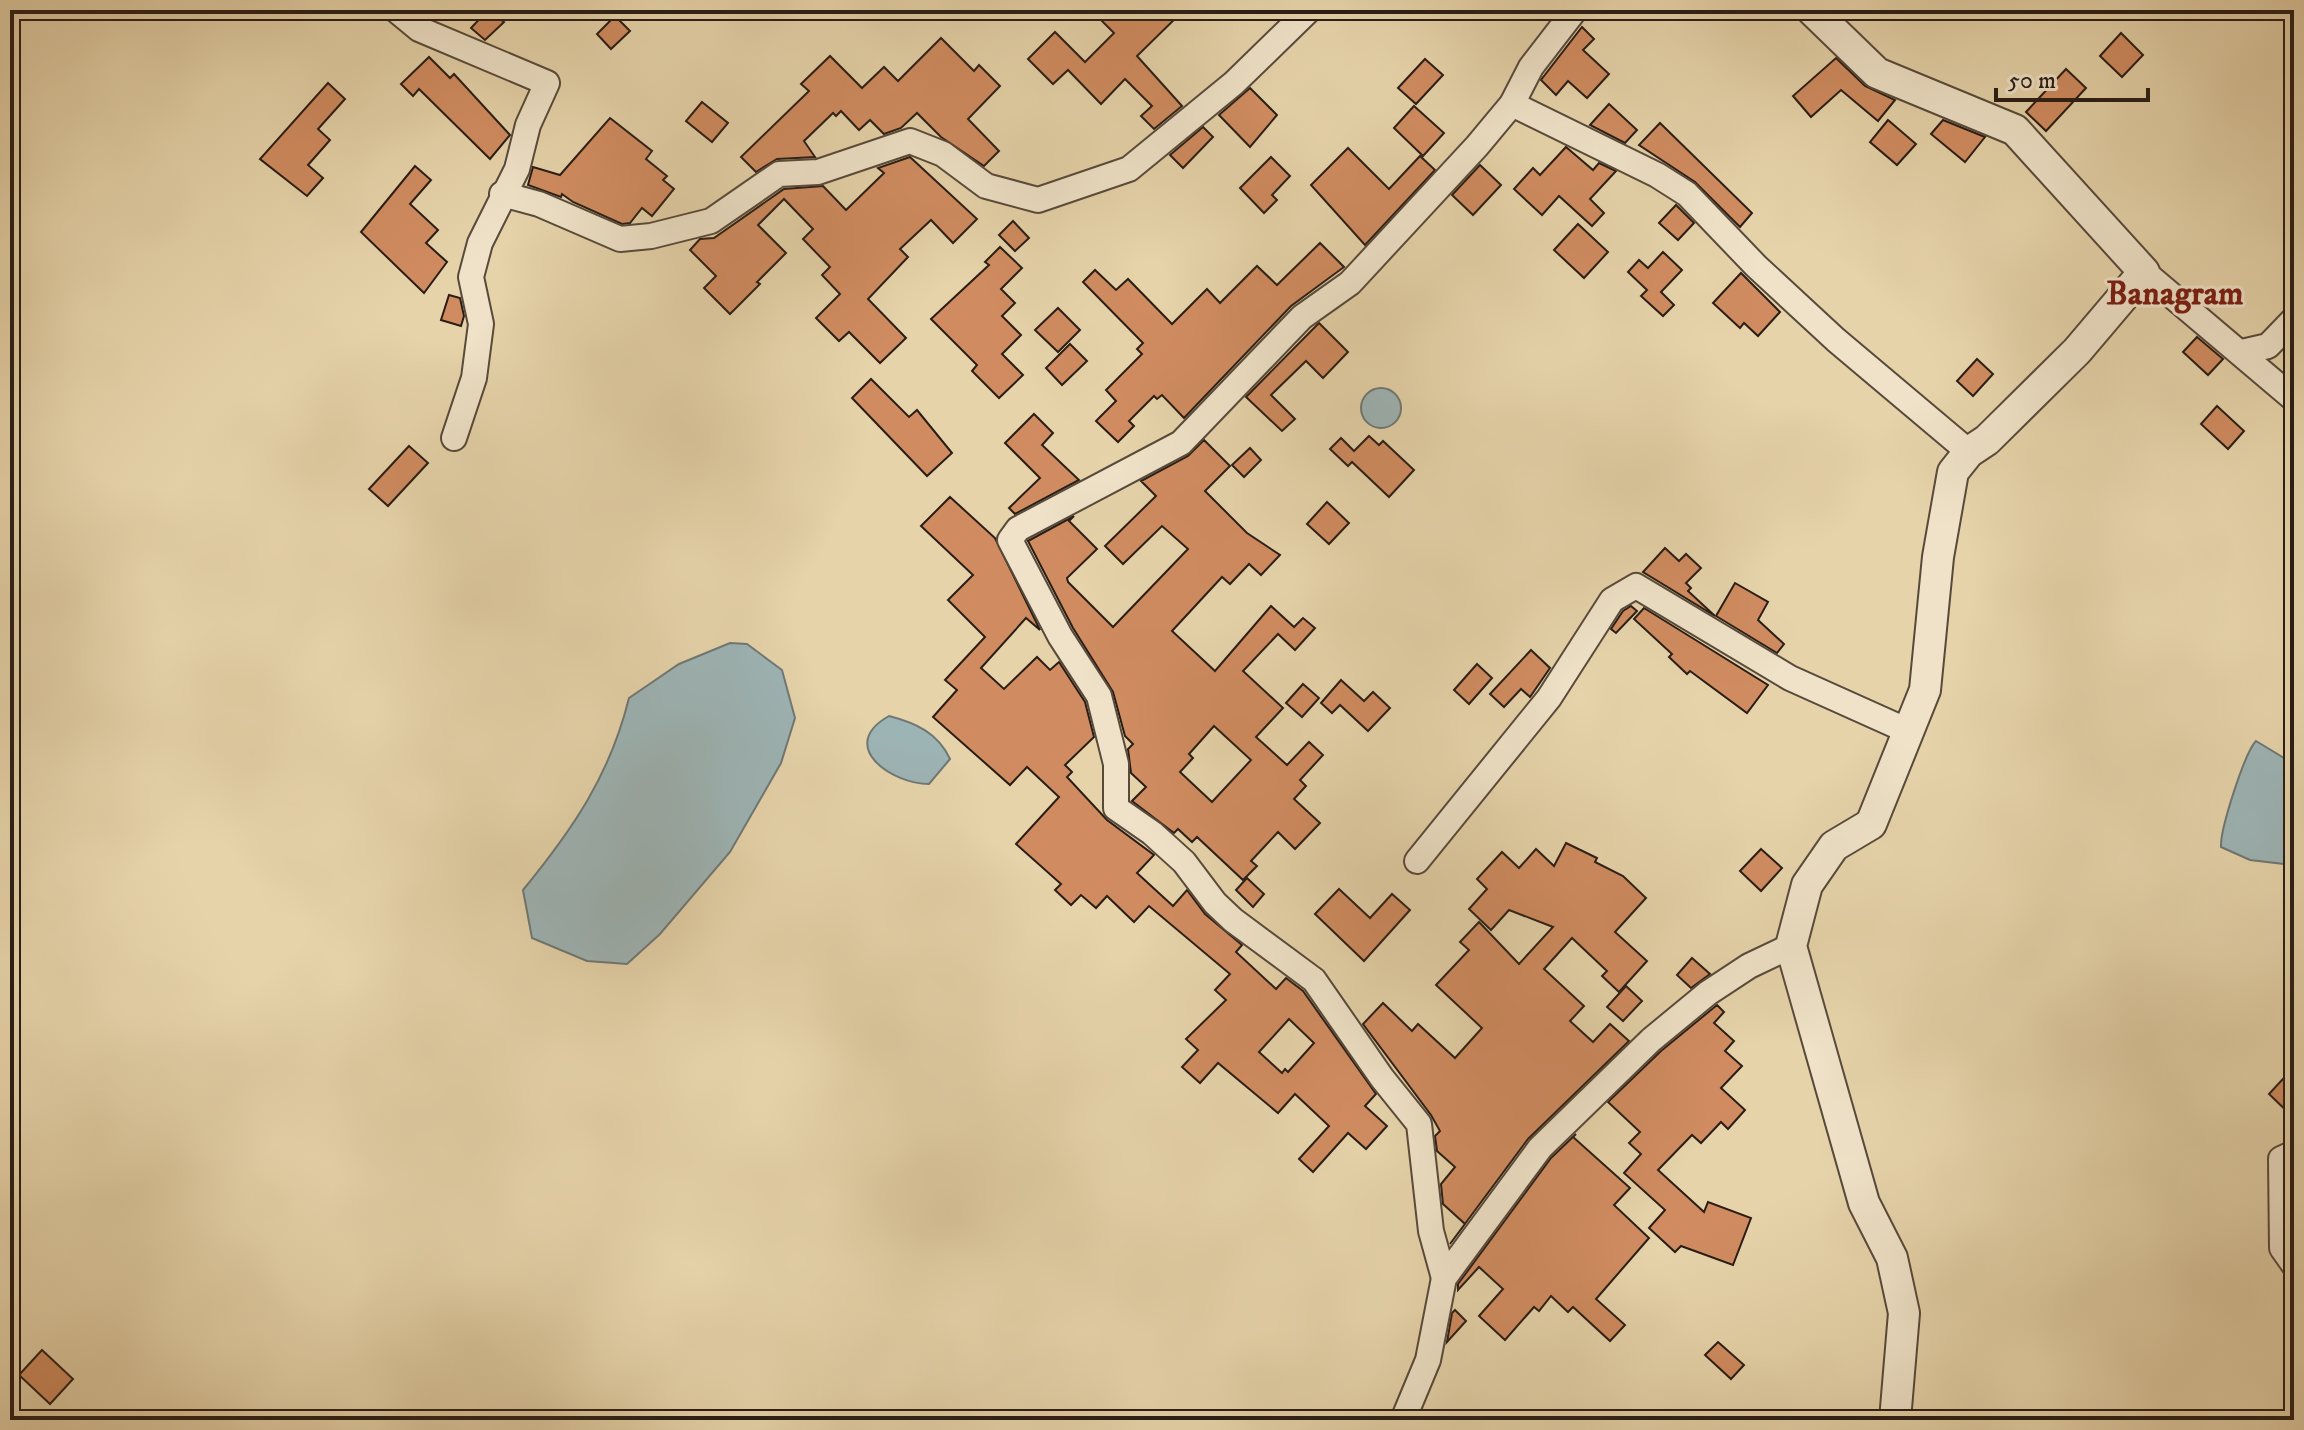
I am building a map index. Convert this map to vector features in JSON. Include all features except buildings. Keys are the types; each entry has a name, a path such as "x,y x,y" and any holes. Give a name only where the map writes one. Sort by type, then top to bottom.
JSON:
{"street":[{"path":"396,10 419,29 547,83 528,125 517,169 480,243 471,277 481,324 474,378 454,438"},
{"path":"502,194 539,204 620,239 651,236 711,221 779,174 818,172 910,141 943,154 986,186 1038,200 1129,169 1234,83 1309,10"},
{"path":"1444,1278 1431,1231 1419,1124 1382,1078 1314,980 1233,920 1215,903 1184,862 1152,833 1116,808 1116,764 1099,696 1060,636 1010,540 1018,529 1181,443 1302,317 1350,283 1512,104 1531,67 1575,10"},
{"path":"1812,10 1877,73 2015,130 2144,272 2294,399"},
{"path":"1512,104 1657,175 1687,194 1756,266 1836,340 1969,452"},
{"path":"1895,1420 1904,1313 1901,1299 1892,1258 1864,1203 1791,946 1807,885 1834,846 1871,824 1925,690 1947,496 1953,472 1969,452 1987,440 2077,351 2144,272"},
{"path":"2242,352 2268,346 2294,319"},
{"path":"2269,375 2294,384"},
{"path":"1417,861 1549,698 1612,600 1636,586 1790,678 1908,731"},
{"path":"1403,1420 1428,1360 1444,1278 1540,1148 1622,1067 1708,993 1749,966 1791,946"},
{"path":"2294,1153 2281,1159 2279,1178 2282,1248 2294,1265"}],"water":[{"path":"1381,388 1395,394 1401,408 1395,422 1381,428 1367,422 1361,408 1367,394"},
{"path":"730,643 747,644 782,670 795,718 781,763 730,852 660,934 627,964 587,961 532,938 523,890 588,800 611,752 629,698 679,664"},
{"path":"889,716 925,730 945,750 950,759 929,784 900,778 875,761 869,751 868,739 874,728"},
{"path":"2256,741 2294,764 2293,865 2250,860 2221,847 2234,791"}],"district":[{"name":"Banagram","path":"2175,292"}]}
